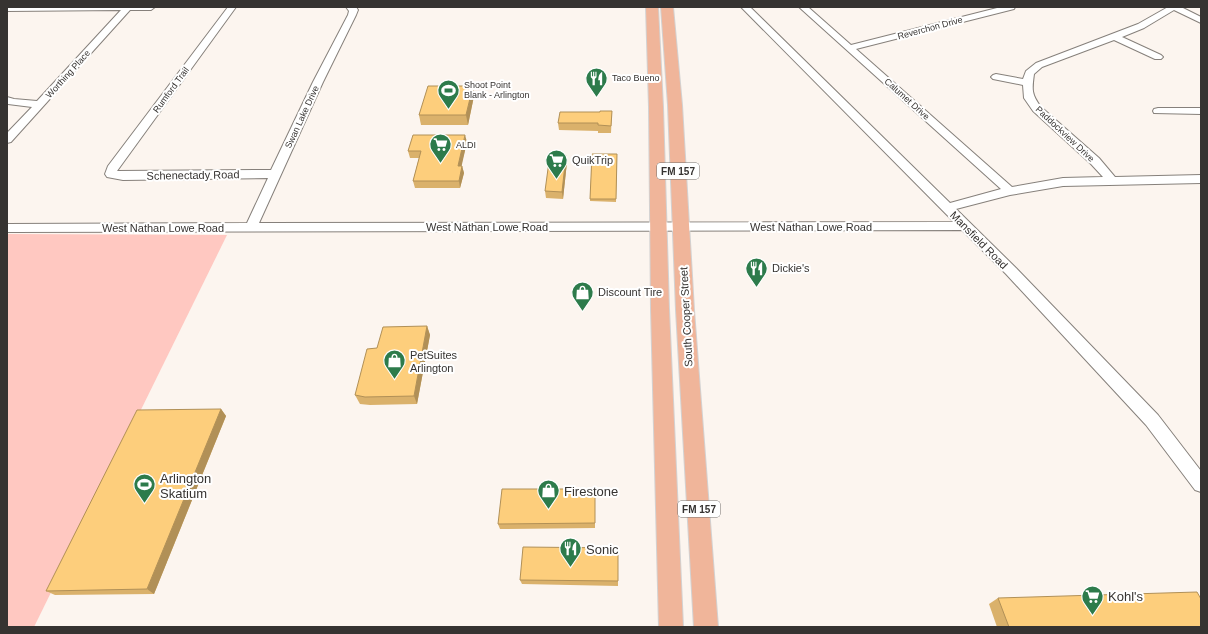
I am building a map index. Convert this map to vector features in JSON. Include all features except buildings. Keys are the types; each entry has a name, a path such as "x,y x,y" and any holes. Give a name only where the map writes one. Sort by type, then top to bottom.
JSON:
{"main road":[{"name":"FM 157","path":"652,7 671,627"},
{"name":"South Cooper Street","path":"667,7 706,627"},
{"path":"654,70 672,70"}],"street":[{"name":"Worthing Place","path":"7,140 128,7"},
{"path":"7,8 151,7"},
{"name":"Rumford Trail","path":"111,174 112,169 232,7"},
{"name":"Swan Lake Drive","path":"250,227 318,82 352,15 354,10 351,7"},
{"name":"Mansfield Road","path":"745,7 1012,271 1152,420 1201,484"},
{"name":"Calumet Drive","path":"803,7 1010,192"},
{"name":"Reverchon Drive","path":"849,48 936,28 967,18 1011,7"},
{"path":"996,77 1027,83 1029,73 1039,65 1141,26 1174,7 1201,20"},
{"path":"1114,37 1158,57"},
{"name":"Paddockview Drive","path":"1027,83 1029,98 1037,109 1095,161 1112,181"},
{"path":"7,100 12,102 40,104"},
{"path":"1158,111 1201,111"},
{"name":"Schenectady Road","path":"111,174 123,176 276,174"},
{"path":"947,208 1010,192 1063,182 1201,179"},
{"name":"West Nathan Lowe Road","path":"7,228 966,226"}],"shaded area":[{"path":"7,234 227,235 34,627 7,627"}],"place":[{"name":"Taco Bueno","path":"597,98"},
{"name":"Shoot Point Blank - Arlington","path":"448,110"},
{"name":"ALDI","path":"441,164"},
{"name":"QuikTrip","path":"556,180"},
{"name":"Dickie's","path":"757,288"},
{"name":"Discount Tire","path":"583,312"},
{"name":"PetSuites Arlington","path":"394,380"},
{"name":"Arlington Skatium","path":"145,504"},
{"name":"Firestone","path":"548,510"},
{"name":"Sonic","path":"570,568"},
{"name":"Kohl's","path":"1093,616"}]}
